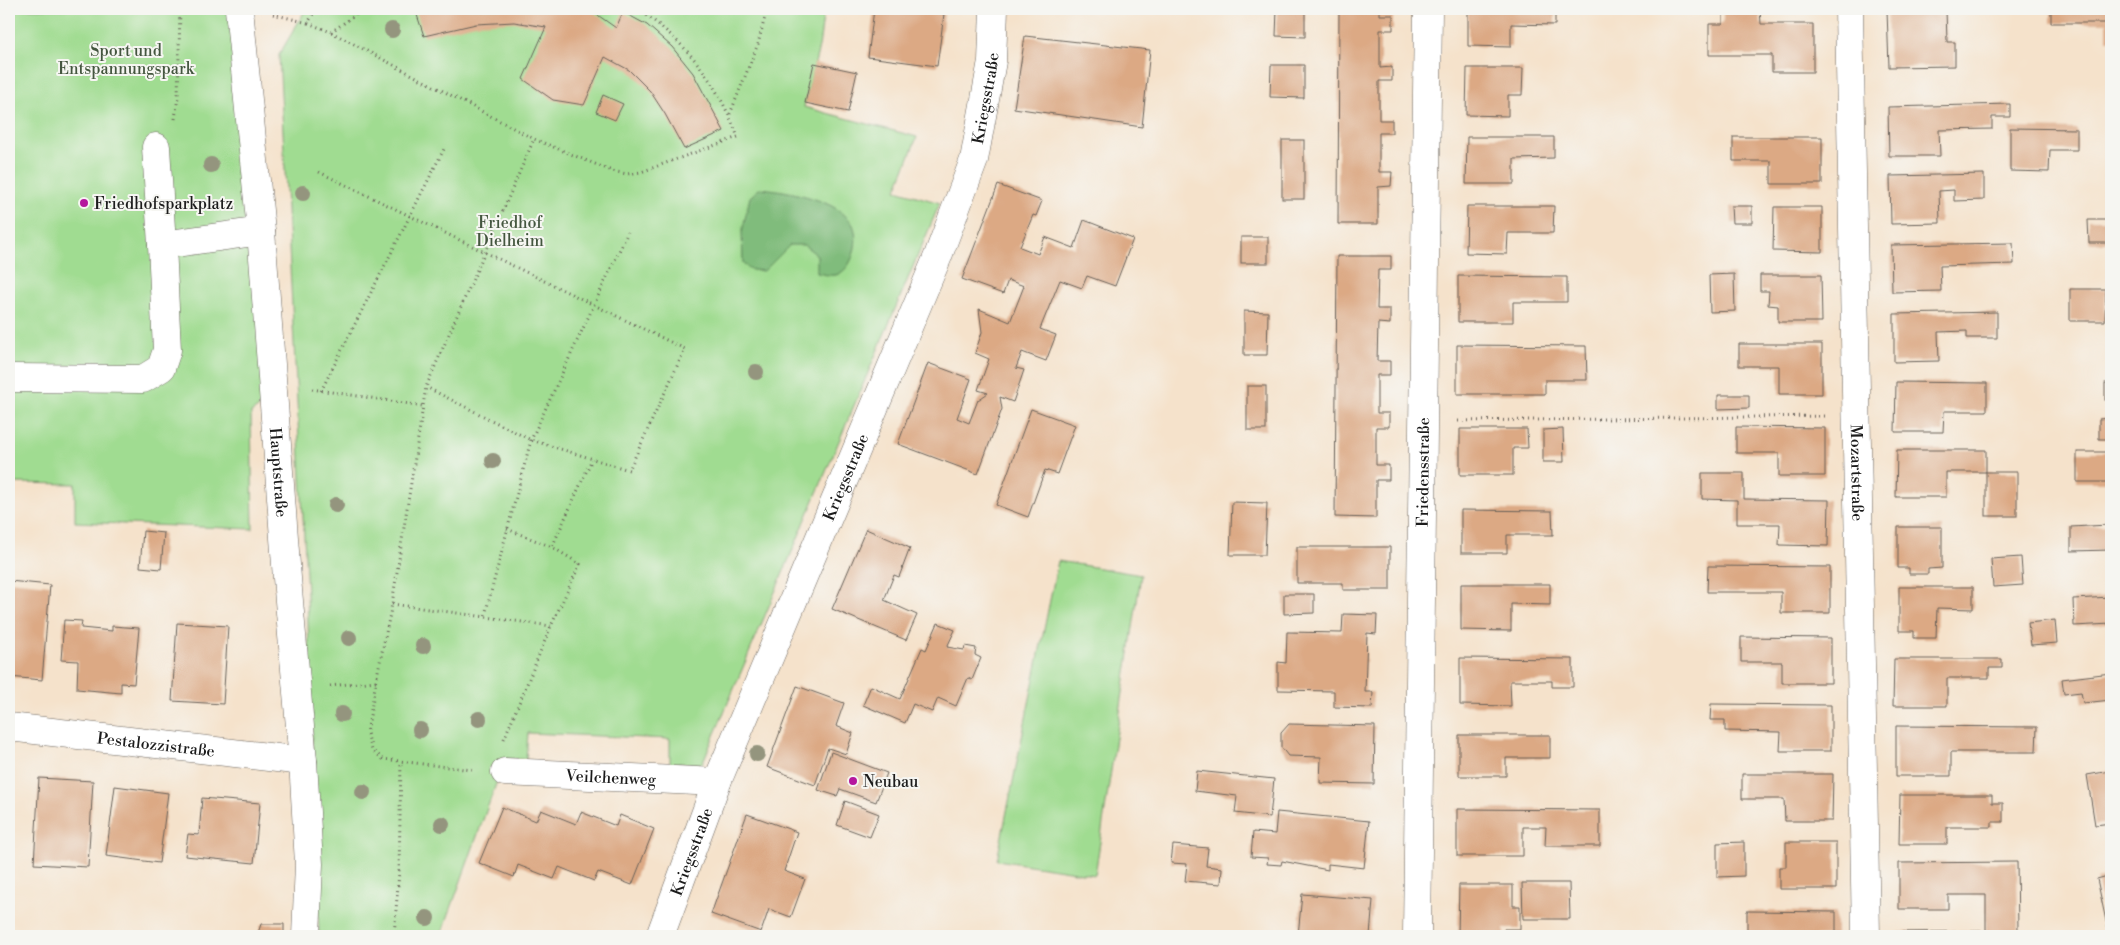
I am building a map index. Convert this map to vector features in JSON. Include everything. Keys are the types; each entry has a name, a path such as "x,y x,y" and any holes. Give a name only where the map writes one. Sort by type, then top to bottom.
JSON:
{"street":[{"name":"Hauptstraße","path":"239,9 261,231 286,578 304,761 309,864 306,936"},
{"name":"Kriegsstraße","path":"660,936 717,782 934,265 974,160 992,61 994,9"},
{"name":"Friedensstraße","path":"1417,936 1428,9"},
{"name":"Mozartstraße","path":"1849,9 1866,936"},
{"path":"9,378 143,379 160,368 167,350 156,147"},
{"path":"162,245 261,231"},
{"name":"Pestalozzistraße","path":"9,727 304,761"},
{"name":"Veilchenweg","path":"498,772 717,782"}],"path":[{"path":"156,147 167,140 174,127 178,97 180,10 211,9"},
{"path":"308,23 316,9"},
{"path":"331,32 364,9"},
{"path":"267,13 308,23 331,32 534,139 612,171 627,174 641,172 738,137 730,115 695,58 663,26 638,9"},
{"path":"730,115 758,44 767,9"},
{"path":"507,529 552,547 580,564 551,626 498,772 383,759 372,750 367,733 392,604 426,387 534,139"},
{"path":"321,391 445,147"},
{"path":"319,172 686,349 629,470 530,440 426,387"},
{"path":"485,615 530,440 628,232"},
{"path":"312,389 423,406"},
{"path":"1422,421 1857,416"},
{"path":"552,547 592,459"},
{"path":"392,604 485,615 551,626"},
{"path":"298,690 376,681"},
{"path":"394,936 401,762"}],"green space":[{"name":"Sport und Entspannungspark","path":"9,9 239,9 274,396 251,413 253,529 75,522 75,484 9,483"},
{"name":"Friedhof Dielheim","path":"306,9 824,9 819,47 804,107 917,137 896,190 940,203 702,764 670,763 670,739 528,733 526,759 505,759 441,936 319,936 307,594 279,55"},
{"path":"760,188 791,192 812,198 840,211 853,225 856,238 854,254 847,267 836,275 817,273 817,255 804,245 790,245 764,271 752,270 743,264 742,232 750,197"},
{"path":"1058,561 1141,575 1095,875 997,860"}],"building":[{"path":"415,9 581,9 592,11 616,28 623,12 647,25 672,47 693,73 724,131 684,149 650,91 629,70 605,57 584,105 553,100 523,79 546,27 514,22 476,24 424,36"},
{"path":"874,9 903,9 944,14 937,66 868,57"},
{"path":"1277,9 1305,9 1305,37 1276,36"},
{"path":"1339,9 1380,9 1380,15 1393,15 1393,30 1380,30 1380,68 1392,67 1392,81 1379,81 1379,120 1392,120 1392,133 1379,133 1379,172 1392,172 1391,186 1378,187 1378,224 1338,224"},
{"path":"1468,9 1555,9 1555,25 1511,24 1511,47 1468,46"},
{"path":"1723,9 1760,9 1761,24 1813,24 1813,72 1772,72 1772,55 1709,55 1709,24 1723,24"},
{"path":"2051,9 2111,9 2111,40 2107,40 2107,23 2051,23"},
{"path":"1946,10 1947,42 1955,42 1955,66 1889,67 1887,11"},
{"path":"1025,36 1150,50 1142,127 1014,108"},
{"path":"814,63 857,72 848,112 805,103"},
{"path":"1271,65 1304,65 1304,98 1270,97"},
{"path":"1467,68 1523,68 1522,95 1508,95 1508,116 1466,115"},
{"path":"603,95 623,104 615,120 596,112"},
{"path":"2010,104 2010,117 1992,117 1992,129 1939,130 1940,156 1889,156 1888,107"},
{"path":"2010,128 2077,129 2077,150 2050,150 2049,172 2010,171"},
{"path":"1467,137 1554,137 1554,158 1514,159 1514,184 1466,184"},
{"path":"1733,137 1822,137 1822,184 1771,184 1771,161 1733,161"},
{"path":"1282,140 1304,140 1304,199 1282,199"},
{"path":"1984,174 1984,200 1954,201 1954,190 1939,191 1940,223 1891,224 1890,176"},
{"path":"998,185 1042,201 1036,216 1033,215 1020,247 1038,254 1045,237 1074,248 1084,220 1133,239 1115,286 1087,276 1082,288 1060,280 1040,329 1056,335 1046,361 1022,352 1016,368 1024,370 1013,402 1000,397 1002,409 978,474 898,444 928,363 971,379 957,418 969,423 978,400 988,393 978,390 989,359 975,353 982,332 979,309 1010,322 1024,286 1008,280 1003,294 962,279"},
{"path":"1467,206 1554,206 1553,233 1508,233 1507,254 1466,253"},
{"path":"1731,206 1752,206 1752,223 1732,223"},
{"path":"1774,207 1822,207 1822,252 1773,251"},
{"path":"2088,220 2111,220 2111,243 2089,243"},
{"path":"1241,237 1268,237 1268,263 1241,263"},
{"path":"2013,243 2014,264 1940,266 1941,291 1892,292 1891,245"},
{"path":"1337,256 1391,256 1391,270 1378,270 1377,309 1390,309 1390,324 1378,323 1377,361 1390,361 1390,375 1377,375 1377,413 1389,413 1389,427 1376,427 1376,465 1389,465 1389,480 1376,480 1376,518 1335,517"},
{"path":"1734,274 1735,311 1710,312 1709,275"},
{"path":"1760,275 1821,275 1822,322 1778,322 1778,306 1768,305 1769,291 1760,291"},
{"path":"1458,276 1567,277 1567,302 1513,302 1513,322 1458,322"},
{"path":"2070,289 2106,289 2105,321 2070,321"},
{"path":"1244,311 1268,312 1267,355 1244,355"},
{"path":"1997,312 1997,338 1967,338 1967,331 1938,332 1939,361 1894,362 1894,314"},
{"path":"1739,344 1822,344 1822,394 1779,394 1779,366 1739,366"},
{"path":"1457,345 1586,346 1587,380 1545,380 1545,394 1457,394"},
{"path":"1896,382 1987,383 1987,411 1944,411 1943,432 1895,432"},
{"path":"2105,383 2111,383 2111,400 2105,400"},
{"path":"1247,386 1266,386 1266,430 1247,430"},
{"path":"1718,395 1749,395 1749,408 1718,409"},
{"path":"1031,409 1075,425 1057,474 1045,470 1028,517 996,505"},
{"path":"2111,418 2111,439 2099,439 2099,419"},
{"path":"1736,427 1825,428 1825,476 1779,476 1779,453 1736,453"},
{"path":"1460,429 1527,429 1528,448 1513,448 1513,475 1460,475"},
{"path":"1563,429 1564,462 1543,462 1543,430"},
{"path":"1897,450 1986,450 1986,472 1946,472 1946,497 1896,497"},
{"path":"2077,452 2111,452 2111,482 2077,482"},
{"path":"1986,472 2017,472 2017,516 1986,516"},
{"path":"1702,473 1744,473 1744,499 1829,500 1828,546 1779,545 1780,524 1737,524 1737,500 1702,499"},
{"path":"1232,502 1267,503 1265,555 1230,555"},
{"path":"1461,510 1552,511 1553,535 1507,535 1507,553 1461,553"},
{"path":"2111,525 2111,550 2071,551 2071,527"},
{"path":"1898,527 1942,527 1942,568 1928,569 1928,574 1909,574 1909,568 1898,568"},
{"path":"866,529 910,548 899,577 894,575 884,600 917,615 906,640 832,609"},
{"path":"143,531 164,533 161,569 140,567"},
{"path":"1297,547 1390,547 1390,590 1343,590 1343,583 1297,583"},
{"path":"2021,557 2023,585 1993,587 1991,559"},
{"path":"1708,566 1830,567 1830,613 1781,613 1781,592 1707,592"},
{"path":"9,581 50,585 42,680 9,677"},
{"path":"1461,584 1550,584 1550,605 1511,604 1511,631 1461,630"},
{"path":"1899,587 1973,587 1973,609 1937,608 1936,638 1914,638 1914,631 1899,631"},
{"path":"1284,594 1314,594 1314,613 1284,614"},
{"path":"2111,597 2111,624 2074,626 2073,599"},
{"path":"1343,614 1377,615 1376,634 1367,633 1365,692 1373,692 1372,708 1334,707 1334,691 1278,690 1278,662 1286,663 1287,632 1342,633"},
{"path":"64,620 82,621 81,628 112,631 112,626 139,628 134,684 121,683 121,693 77,689 78,661 61,660"},
{"path":"2055,620 2057,643 2031,645 2028,623"},
{"path":"177,623 228,626 223,704 172,701"},
{"path":"938,623 955,630 947,647 964,650 965,646 976,648 975,655 981,658 972,680 968,678 956,706 938,698 932,712 913,704 905,723 863,705 871,686 900,699 922,648 926,650"},
{"path":"1741,637 1831,638 1831,683 1782,683 1782,662 1741,662"},
{"path":"1460,658 1573,659 1573,687 1552,687 1552,681 1510,681 1511,706 1460,705"},
{"path":"1894,659 2002,659 2002,668 1989,668 1989,678 1947,678 1947,706 1893,706"},
{"path":"2111,673 2111,700 2083,703 2081,692 2064,694 2062,679"},
{"path":"797,686 844,703 836,726 853,733 846,754 828,748 815,785 767,767"},
{"path":"1711,704 1831,705 1831,751 1780,751 1781,732 1725,731 1725,720 1710,720"},
{"path":"1289,724 1375,726 1374,784 1320,783 1321,757 1288,756 1281,747 1281,733"},
{"path":"1896,726 2037,727 2036,752 1951,752 1951,776 1896,776"},
{"path":"1459,735 1550,735 1550,758 1506,758 1506,776 1459,776"},
{"name":"Neubau","path":"831,752 887,773 876,802 840,789 837,796 818,790"},
{"path":"1197,771 1274,779 1270,817 1235,813 1237,796 1195,791"},
{"path":"2110,771 2111,823 2095,825 2087,775"},
{"path":"1742,774 1833,774 1832,821 1785,821 1784,799 1742,799"},
{"path":"39,778 93,781 88,867 34,864"},
{"path":"115,786 168,793 159,863 106,856"},
{"path":"1900,795 1992,795 1992,803 2003,803 2003,822 1992,822 1992,827 1947,827 1947,844 1899,844"},
{"path":"202,798 260,803 254,863 185,856 188,834 199,835"},
{"path":"845,801 879,814 870,837 837,825"},
{"path":"502,807 536,821 541,810 576,824 581,812 616,826 620,815 654,829 632,885 598,872 594,881 559,867 554,879 518,865 514,877 479,863"},
{"path":"1457,809 1600,810 1600,846 1545,846 1546,827 1523,827 1523,856 1457,856"},
{"path":"1277,812 1369,821 1364,868 1328,864 1328,870 1282,861 1281,865 1267,864 1268,858 1251,857 1253,832 1275,834"},
{"path":"747,814 797,832 784,871 805,879 791,917 769,909 761,932 711,914"},
{"path":"1744,842 1744,876 1717,877 1717,843"},
{"path":"1786,842 1836,842 1836,889 1779,889 1779,867 1786,867"},
{"path":"1173,845 1208,848 1206,866 1222,868 1221,884 1185,881 1187,864 1171,863"},
{"path":"2017,862 2018,931 1986,931 1986,895 1948,895 1948,909 1899,909 1899,863"},
{"path":"2111,875 2111,936 2105,936 2109,935 2097,879"},
{"path":"1522,883 1569,883 1570,919 1523,919"},
{"path":"1459,885 1513,885 1513,906 1520,906 1520,929 1504,929 1504,936 1458,936"},
{"path":"1302,894 1373,900 1370,936 1298,936"},
{"path":"1747,911 1836,912 1836,936 1747,936"},
{"path":"261,924 284,924 284,936 257,936"},
{"path":"1986,931 1986,936 1899,936 1899,932"}],"place":[{"name":"Friedhofsparkplatz","path":"84,203"},
{"name":"Neubau","path":"853,781"}]}
